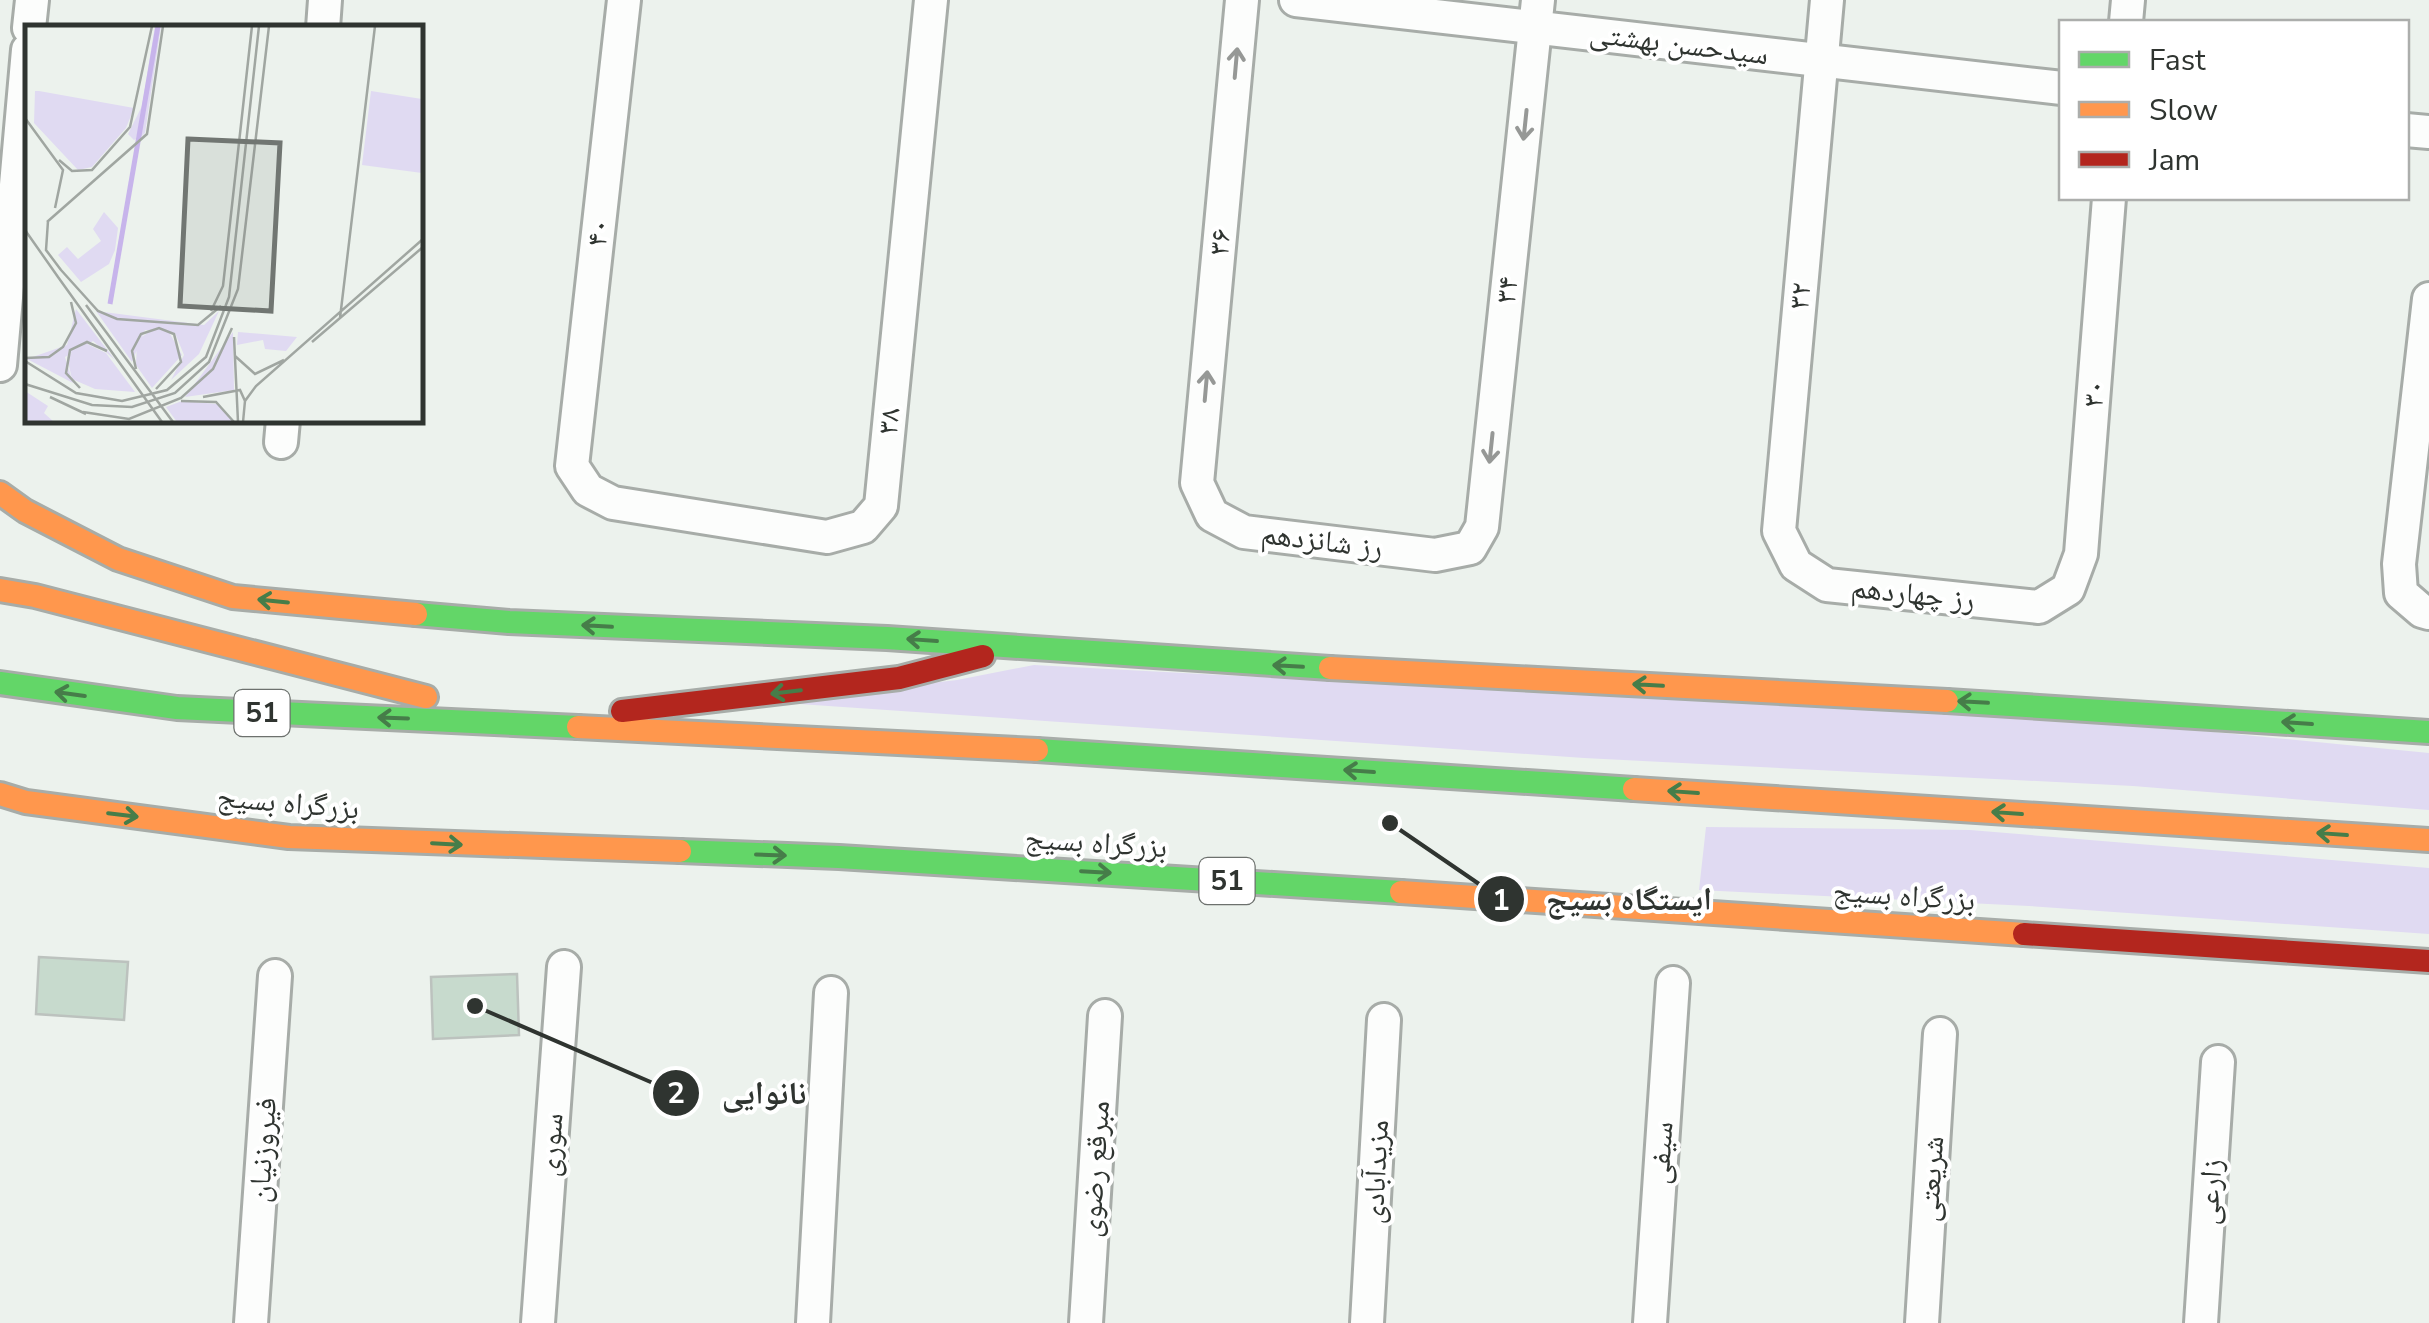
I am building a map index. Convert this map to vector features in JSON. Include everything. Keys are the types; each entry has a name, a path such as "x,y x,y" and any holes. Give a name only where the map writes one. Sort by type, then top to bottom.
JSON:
{"main road":[{"path":"0,493 25,511 118,559 233,596 509,622 887,638 1407,673 2138,711 2429,732"},
{"path":"0,576 36,596"},
{"path":"0,590 36,596 526,723 898,678 1019,647"},
{"name":"51","path":"0,683 178,708 941,744 2429,840"},
{"name":"بزرگراه بسیج","path":"0,797 289,837 976,865 2429,961"}],"street":[{"path":"30,25 32,0"},
{"path":"322,25 325,0"},
{"name":"۴۰","path":"572,466 624,0"},
{"name":"۳۸","path":"572,466 588,490 613,503 826,537 862,527 880,506 931,0"},
{"name":"۳۶","path":"1197,484 1242,0"},
{"name":"سیدحسن بهشتی","path":"1296,0 1536,14 1821,60 2059,88"},
{"name":"۳۲","path":"1779,531 1827,0"},
{"name":"۳۴","path":"1470,548 1482,527 1536,14"},
{"path":"0,364 25,84"},
{"name":"۳۰","path":"2068,589 2081,554 2109,200"},
{"path":"2425,612 2401,593 2399,564 2429,299"},
{"name":"رز شانزدهم","path":"1197,484 1212,515 1244,532 1434,555 1470,548"},
{"name":"رز چهاردهم","path":"1779,531 1796,565 1826,585 2039,607 2068,589"},
{"name":"سوری","path":"538,1323 564,967"},
{"name":"فیروزنیان","path":"251,1323 275,976"},
{"name":"سیفی","path":"1650,1323 1673,983"},
{"path":"813,1323 832,994"},
{"name":"مبرقع رضوی","path":"1086,1323 1105,1016"},
{"name":"مزیدآبادی","path":"1367,1323 1384,1020"},
{"name":"شریعتی","path":"1922,1323 1940,1034"},
{"name":"زارعی","path":"2201,1323 2218,1062"}],"shaded area":[{"path":"1034,665 2122,723 2429,753 2429,810 2133,786 1584,758 770,702 957,680"},
{"path":"1706,827 1970,830 2429,868 2429,934 2029,906 1699,890"}],"building":[{"path":"39,957 128,962 124,1020 36,1014"},
{"path":"517,974 519,1035 433,1039 431,977"}],"traffic: fast":[{"path":"416,614 509,622 887,638 1330,668"},
{"path":"0,683 177,708 578,727"},
{"path":"1947,701 2429,732"},
{"path":"1037,750 1634,789"},
{"path":"680,851 839,857 1401,892"}],"traffic: slow":[{"path":"0,493 25,511 118,559 233,597 416,614"},
{"path":"0,590 426,697"},
{"path":"1330,668 1947,701"},
{"path":"578,727 1037,750"},
{"path":"1634,789 2429,840"},
{"path":"0,794 26,802 289,837 680,851"},
{"path":"1401,892 2024,934"}],"traffic: jam":[{"path":"622,711 899,678 983,656"},
{"path":"2024,934 2429,961"}],"place":[{"name":"ایستگاه بسیج","path":"1390,823"},
{"name":"نانوایی","path":"475,1006"}]}
